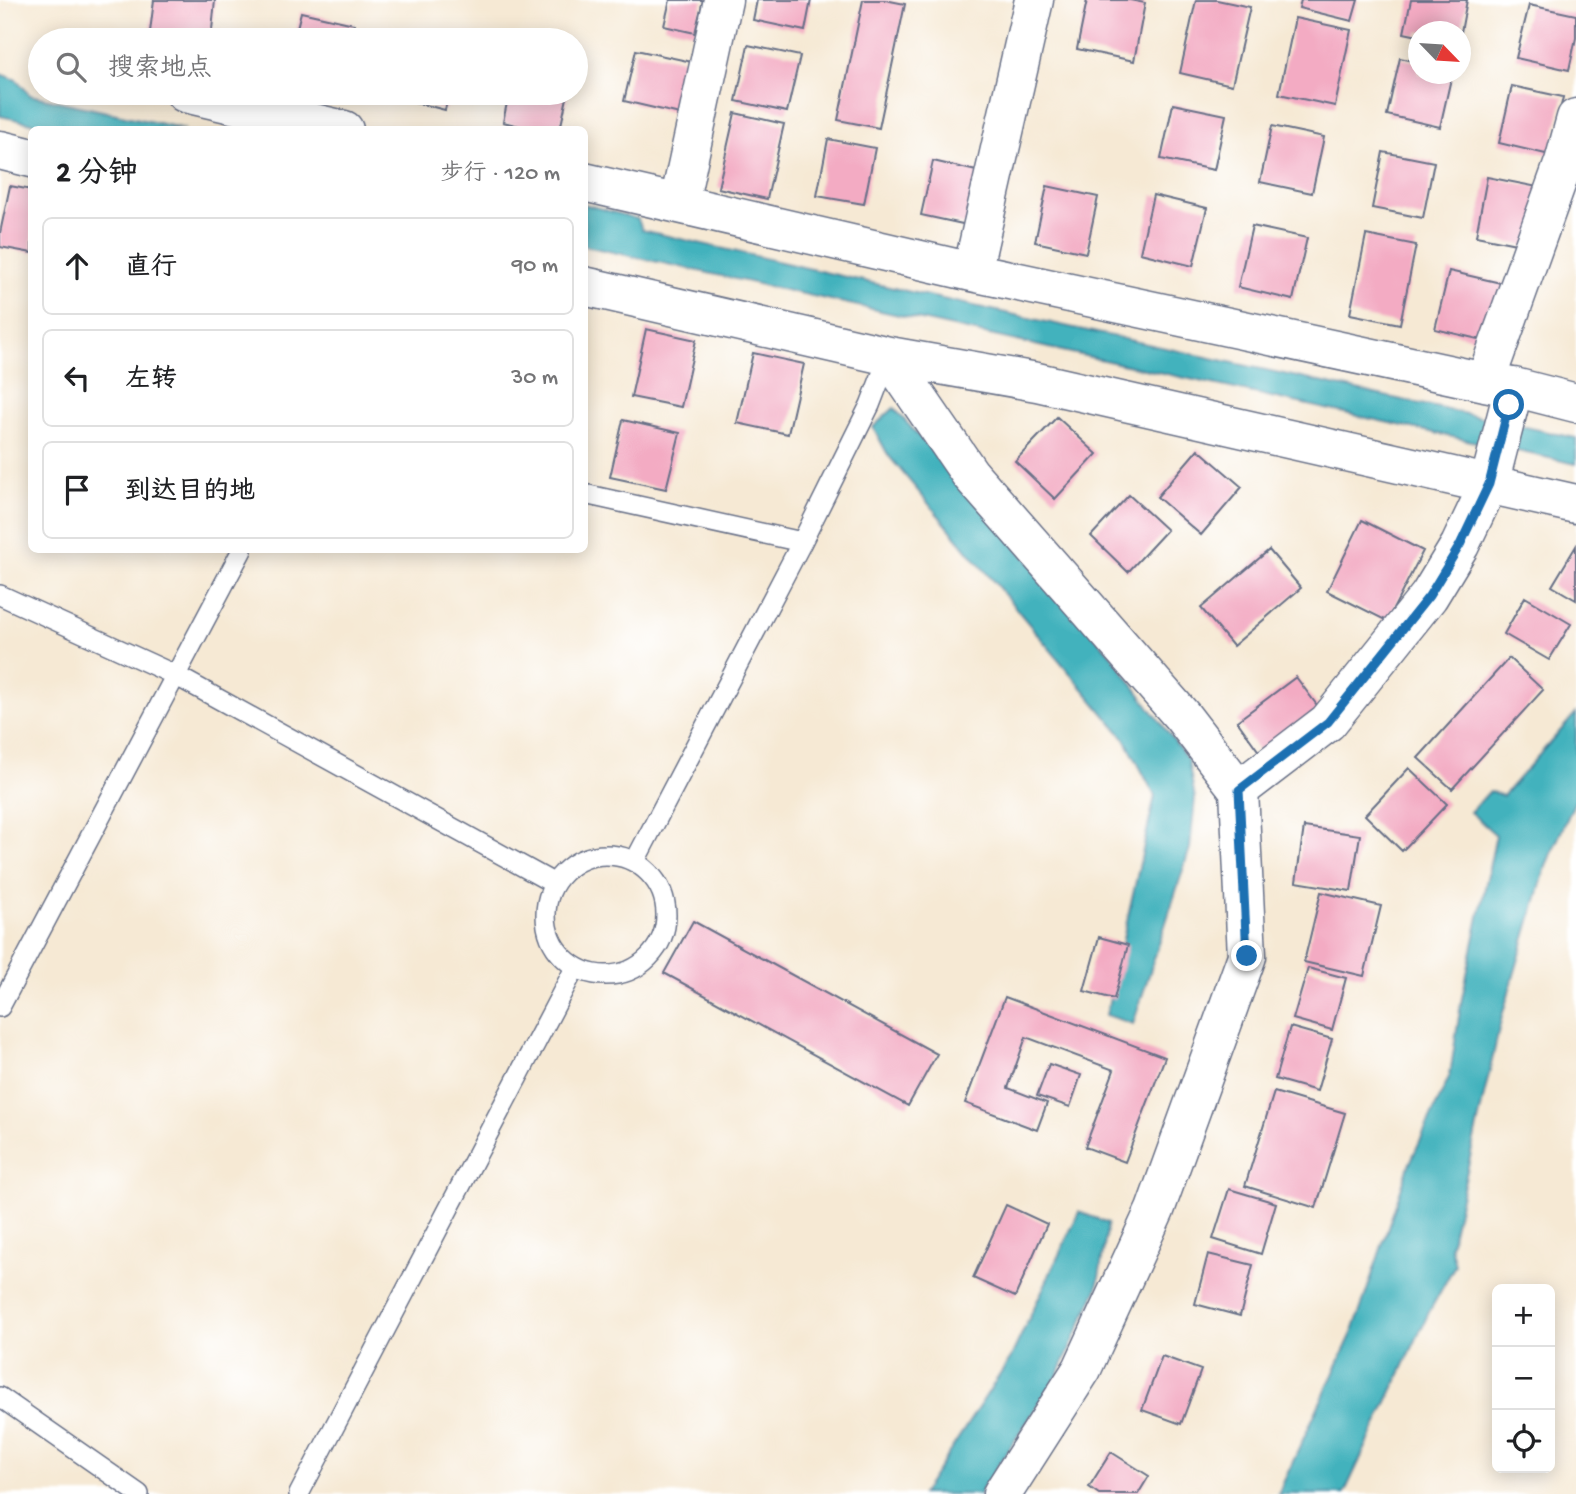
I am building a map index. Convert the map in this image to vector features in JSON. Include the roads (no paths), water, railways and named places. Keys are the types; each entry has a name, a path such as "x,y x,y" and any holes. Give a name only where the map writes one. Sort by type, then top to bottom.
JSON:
{"street":[{"path":"679,203 723,0"},
{"path":"972,272 1034,0"},
{"path":"237,105 327,126"},
{"path":"1239,790 1328,722 1429,596 1460,545 1491,474 1503,392 1576,118"},
{"path":"0,150 28,157"},
{"path":"588,183 1503,392 1576,403"},
{"path":"588,287 889,356 1037,382 1491,474 1576,504"},
{"path":"889,356 970,474 1182,716 1239,790 1247,956 1150,1222 1082,1369 1002,1494"}],"lane":[{"path":"635,861 802,542 870,405 889,356"},
{"path":"588,495 802,542"},
{"path":"0,1007 240,553"},
{"path":"0,595 175,676 553,883"},
{"path":"613,854 635,861 653,877 664,898 666,922 659,945 643,963 622,974 597,976 575,968 557,952 547,931 545,906 553,883 569,867 590,856 613,854"},
{"path":"299,1494 575,968"},
{"path":"0,1397 139,1494"}],"water":[{"path":"0,74 17,80 28,93 28,105 76,105 171,126 45,126 0,116"},
{"path":"588,205 638,219 642,230 924,295 1576,438 1576,464 588,247"},
{"path":"894,408 1113,657 1188,760 1195,798 1190,848 1133,1024 1106,1015 1155,796 1125,739 888,455 873,427"},
{"path":"1576,713 1576,799 1547,863 1502,1016 1450,1246 1455,1265 1429,1312 1344,1494 1278,1494 1354,1329 1409,1165 1450,1075 1461,1003 1496,835 1470,812 1490,791 1503,796"},
{"path":"1079,1212 1108,1223 1097,1289 1057,1377 979,1494 922,1494 1010,1359"}]}
